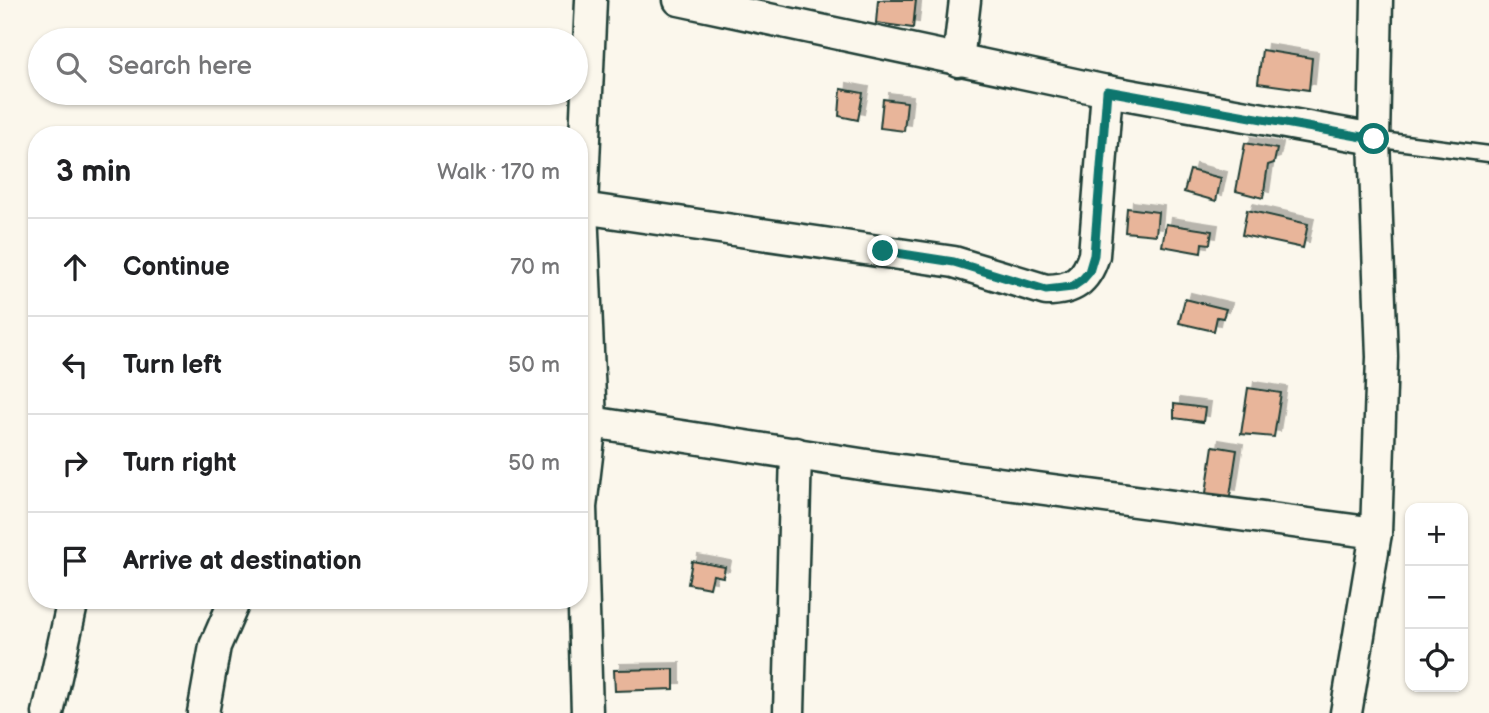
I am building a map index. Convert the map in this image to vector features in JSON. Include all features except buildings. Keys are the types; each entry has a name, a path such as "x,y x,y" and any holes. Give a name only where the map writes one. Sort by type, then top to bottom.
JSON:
{"street":[{"path":"588,83 592,0"},
{"path":"679,0 1107,91 1374,139"},
{"path":"958,61 965,0"},
{"path":"1346,713 1376,533 1382,357 1374,139 1377,0"},
{"path":"588,209 954,262 1046,290 1060,290 1082,280 1089,272 1094,255 1107,91"},
{"path":"586,126 587,105"},
{"path":"588,378 591,422 588,448"},
{"path":"591,422 1376,533"},
{"path":"789,713 796,453"},
{"path":"48,713 71,609"},
{"path":"203,713 215,646 231,609"},
{"path":"584,609 587,713"}],"lane":[{"path":"1374,139 1489,154"}],"route":[{"path":"883,251 954,262 1046,290 1072,287 1082,280 1089,272 1094,255 1107,91 1374,139"}]}
